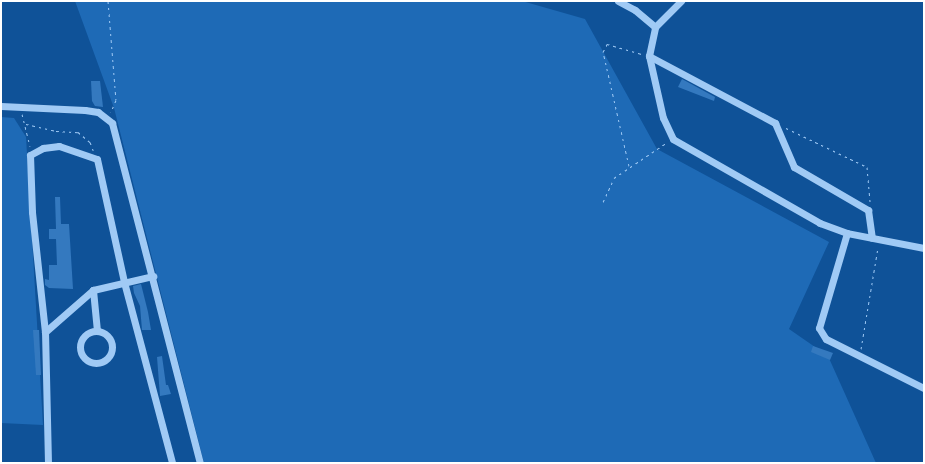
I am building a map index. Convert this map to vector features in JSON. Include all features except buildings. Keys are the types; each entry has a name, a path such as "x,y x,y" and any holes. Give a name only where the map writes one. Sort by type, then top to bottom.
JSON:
{"street":[{"path":"618,1 636,10 655,27"},
{"path":"681,1 655,27 648,56 663,118 673,139 820,224 847,233 924,248"},
{"path":"648,56 774,123 794,167 868,210 872,216 876,239"},
{"path":"1,106 85,110 108,117 116,131 200,463"},
{"path":"48,463 46,332 32,212 30,155 43,148 59,146 80,150 97,159 124,282 172,463"},
{"path":"847,233 819,331 826,339 924,388"},
{"path":"46,332 93,290 153,276"},
{"path":"93,290 97,331"},
{"path":"97,331 108,337 112,349 104,360 95,362 83,356 80,348 84,336 97,331"}],"path":[{"path":"108,1 116,100 108,117"},
{"path":"629,166 604,52 607,44 648,56"},
{"path":"19,107 26,124 30,155"},
{"path":"774,123 868,167 872,216"},
{"path":"26,124 56,131 78,132 90,142 97,159"},
{"path":"603,202 614,178 629,166 673,139"},
{"path":"860,355 876,239"}],"shaded area":[{"path":"75,1 522,1 585,19 657,149 829,242 789,329 828,356 876,463 204,463 114,108"},
{"path":"1,117 14,118 26,137 43,425 1,423"}]}
